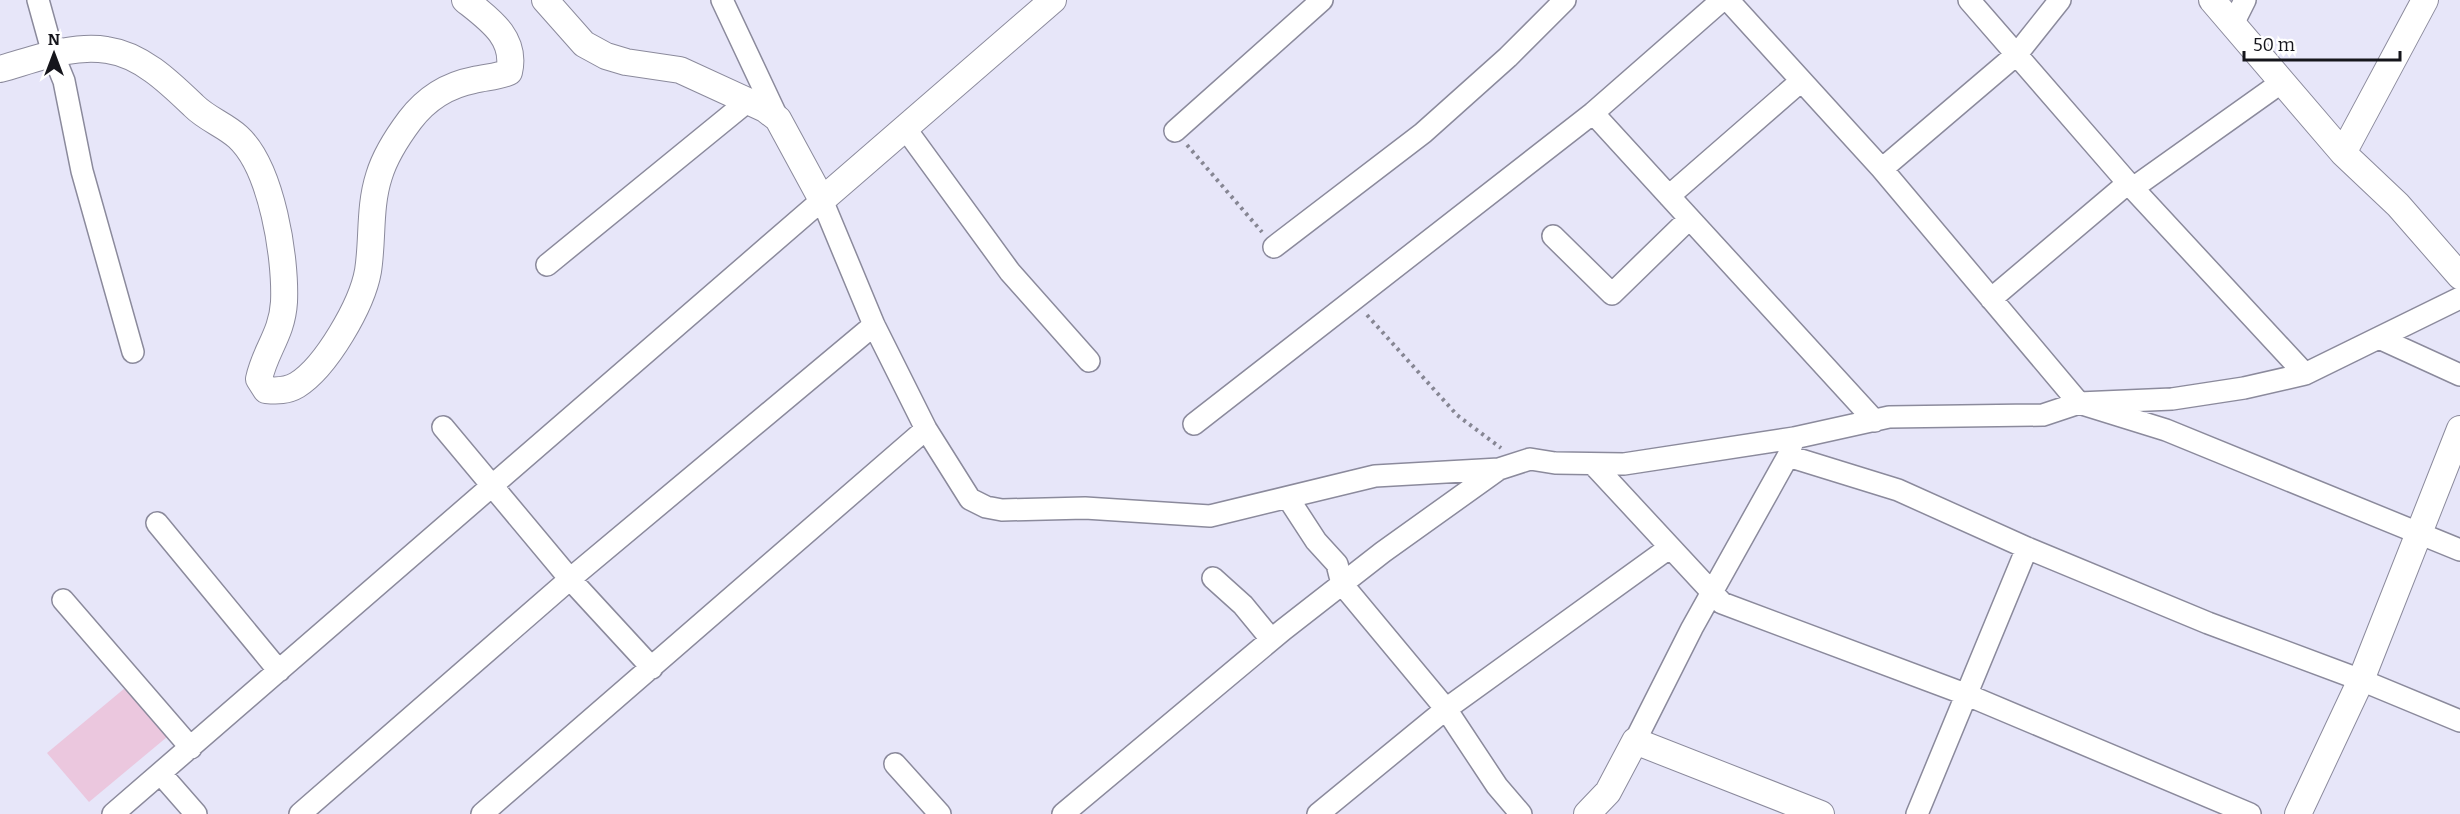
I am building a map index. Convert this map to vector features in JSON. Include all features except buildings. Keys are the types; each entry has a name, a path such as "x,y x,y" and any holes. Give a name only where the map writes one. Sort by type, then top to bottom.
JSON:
{"street":[{"path":"38,0 53,54 64,81 82,171 133,352"},
{"path":"0,69 53,54 91,49 107,50 139,60 203,116 240,138 252,157 270,203 279,245 284,299 279,333 261,368 259,379 266,390 278,392 295,386 308,376 326,356 362,289 368,271 370,227 379,175 390,151 411,119 437,94 453,85 500,76 509,72 510,54 500,30 465,0"},
{"path":"545,0 584,45 606,56 626,62 680,70 748,100 778,119"},
{"path":"722,0 778,119 822,200 874,325 926,429 970,499 986,507 1002,510 1085,507 1202,516 1288,498 1375,476 1498,469 1530,459 1594,465 1624,464 1791,447 1889,417 2043,415 2079,403 2172,399 2244,388 2306,374 2460,298"},
{"path":"113,814 1053,0"},
{"path":"1274,247 1424,133 1508,57 1565,0"},
{"path":"1194,424 1593,113 1722,0"},
{"path":"1728,0 1882,169 2079,403 2166,430 2460,550"},
{"path":"1969,0 2131,185 2306,374"},
{"path":"1882,169 2018,54 2060,0"},
{"path":"2212,0 2343,153 2398,206 2460,276"},
{"path":"2233,24 2246,0"},
{"path":"2343,153 2425,0"},
{"path":"1175,131 1309,4"},
{"path":"1669,196 1801,81"},
{"path":"1991,299 2131,185 2282,82"},
{"path":"547,265 748,100"},
{"path":"1593,113 1875,421"},
{"path":"904,128 1010,272 1089,361"},
{"path":"1553,236 1611,294 1689,219"},
{"path":"300,814 570,579 874,325"},
{"path":"2379,338 2460,375"},
{"path":"443,427 493,484 570,579 652,669"},
{"path":"482,814 652,669 926,429"},
{"path":"2298,814 2361,680 2460,429"},
{"path":"1791,447 1898,490 2027,548 2208,623 2361,680 2460,721"},
{"path":"1587,814 1608,792 1710,594 1791,447"},
{"path":"1594,465 1710,594 1722,603 1965,694 2250,814"},
{"path":"1063,814 1271,639 1383,552 1498,469"},
{"path":"1288,498 1316,541 1337,564 1342,584 1446,709 1497,786 1521,814"},
{"path":"157,523 279,671"},
{"path":"1318,814 1446,709 1669,548"},
{"path":"1917,814 2027,548"},
{"path":"1213,578 1243,605 1271,639"},
{"path":"63,600 191,748"},
{"path":"1635,741 1821,814"},
{"path":"895,764 939,814"},
{"path":"161,774 196,814"}],"path":[{"path":"1175,131 1274,247"},
{"path":"1354,300 1457,415 1503,450 1530,459"}],"shaded area":[{"path":"125,688 167,737 89,802 47,753"}]}
